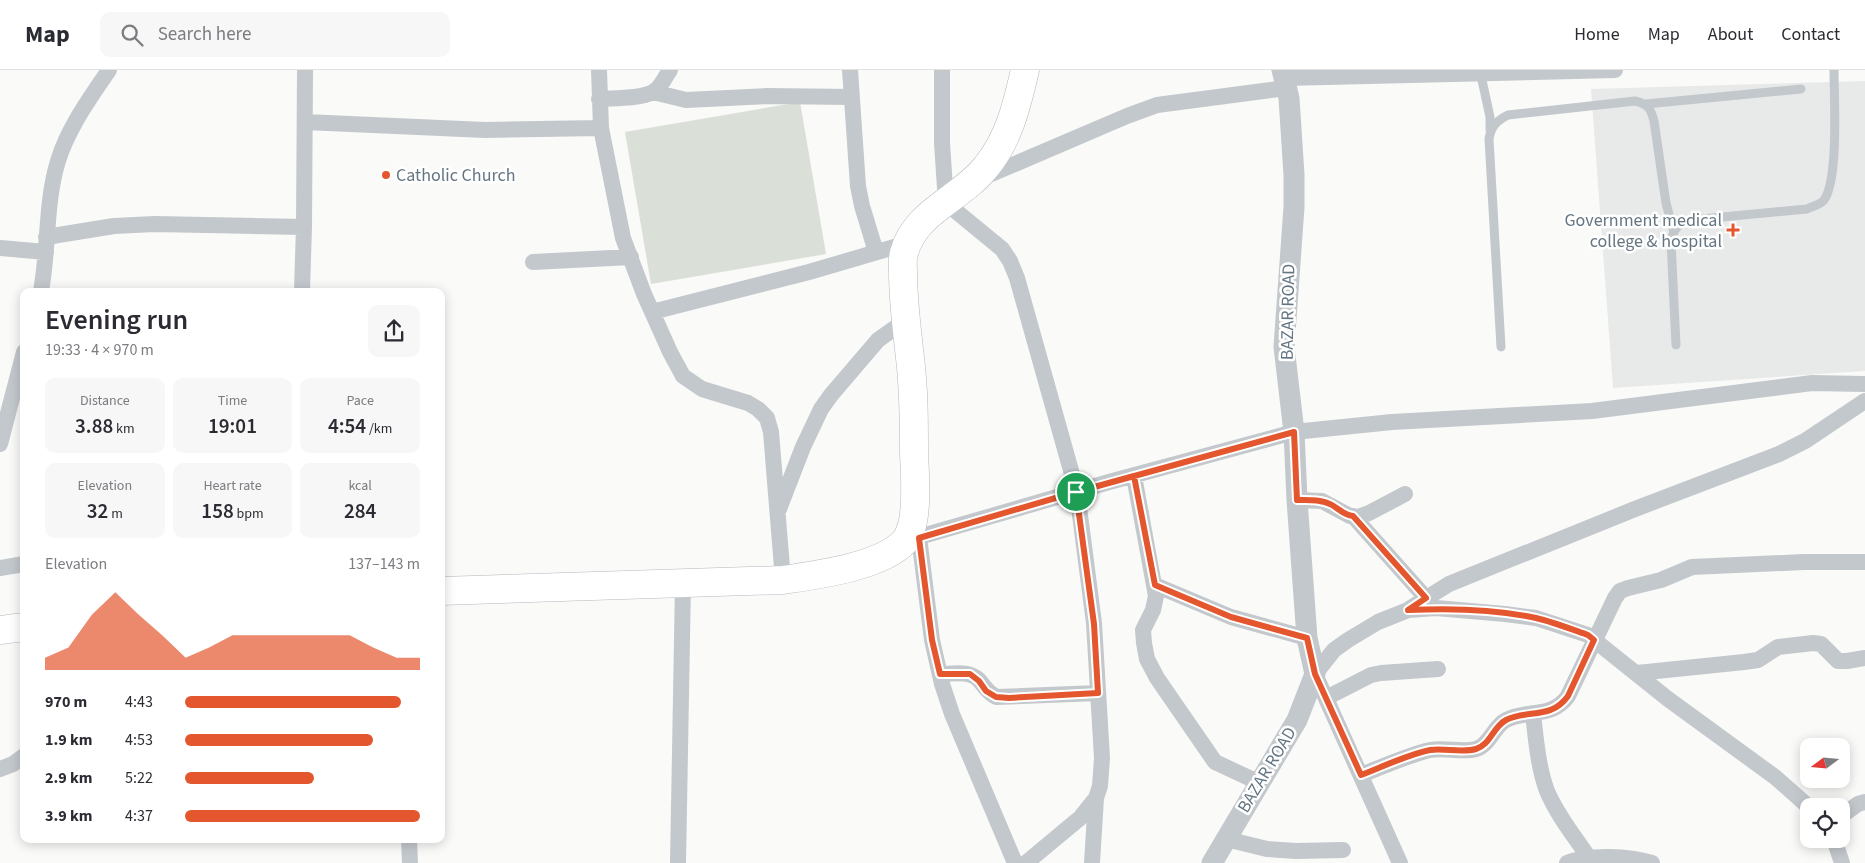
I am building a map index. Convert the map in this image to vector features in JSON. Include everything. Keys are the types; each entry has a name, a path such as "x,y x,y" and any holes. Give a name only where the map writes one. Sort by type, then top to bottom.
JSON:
{"highway":[{"path":"445,591 783,580 827,573 860,564 887,554 912,539 915,503 912,381 903,283 904,254 913,231 929,214 959,194 972,182 985,169 1000,148 1016,111 1025,70"},
{"path":"0,630 20,628"}],"street":[{"path":"41,288 58,161 75,123 108,70"},
{"path":"302,288 304,70"},
{"path":"599,70 601,128 623,238 670,352 683,376 702,389 748,403 767,418 771,432 783,580"},
{"path":"653,92 660,86 670,70"},
{"path":"850,70 858,186 876,252"},
{"path":"942,70 942,144 946,203 1002,249 1010,261 1036,343 1076,492 1094,624 1102,758 1100,786 1096,798 1092,863"},
{"path":"972,182 1127,116 1157,106 1284,79 1480,72 1615,70"},
{"name":"BAZAR ROAD","path":"1284,79 1292,130 1294,207 1284,347 1294,432 1307,638 1315,674 1400,863"},
{"path":"599,99 653,92 686,100 767,96 852,97"},
{"path":"305,122 485,130 601,128"},
{"path":"0,248 46,244 114,226 155,224 304,226"},
{"path":"652,312 809,272 908,243"},
{"path":"533,262 630,258"},
{"path":"778,514 803,447 821,409 868,350 878,340 906,320"},
{"path":"0,444 20,367"},
{"path":"1015,863 952,714 932,640 912,539 1294,432 1392,422 1592,411 1812,383 1865,384"},
{"path":"1315,674 1334,650 1348,640 1378,622 1408,610 1450,584 1635,509 1779,454 1805,441 1865,401"},
{"path":"1134,476 1156,596 1153,610 1143,630 1147,659 1215,762 1260,783"},
{"path":"1353,516 1368,513 1405,494"},
{"path":"1297,500 1322,501 1353,516 1426,598"},
{"path":"1361,775 1428,751 1475,749 1483,746 1505,720 1555,709 1563,703 1620,591 1661,580 1692,567 1804,562 1865,562"},
{"path":"0,568 20,565"},
{"path":"678,863 684,583"},
{"path":"1155,585 1231,617 1307,638"},
{"path":"1408,610 1436,608 1528,617 1588,635 1668,699 1774,777 1800,799"},
{"path":"1637,674 1758,660 1778,647 1798,644 1821,644 1838,661 1848,662 1865,658"},
{"path":"1326,698 1380,673 1438,669"},
{"path":"940,674 970,674 979,681 986,691 996,697 1009,698 1098,693"},
{"name":"BAZAR ROAD","path":"1212,863 1297,720 1315,674"},
{"path":"1533,714 1541,770 1548,791 1554,805 1589,858"},
{"path":"0,769 20,759"},
{"path":"1026,863 1080,818 1096,798"},
{"path":"1850,810 1865,802"},
{"path":"1226,839 1267,849 1296,852 1343,850"},
{"path":"409,843 410,863"},
{"path":"1837,848 1842,863"},
{"path":"1568,863 1589,858 1623,859 1652,863"}],"lane":[{"path":"1676,345 1671,241 1674,230 1680,223 1691,220 1807,209 1819,204 1824,199 1832,174 1834,70"},
{"path":"1480,72 1490,117 1489,139 1501,347"},
{"path":"1490,130 1499,120 1508,116 1635,101 1646,104 1801,90"},
{"path":"1646,104 1651,111 1654,121 1666,203 1674,230"}],"shaded area":[{"name":"Government medical college & hospital","path":"1865,81 1865,371 1613,388 1591,89"},
{"path":"800,102 826,254 651,284 625,132"}],"place":[{"name":"Catholic Church","path":"386,175"},
{"name":"Government medical college & hospital","path":"1733,230"}],"route":[{"path":"1076,492 919,538 932,640 940,674 970,674 979,681 986,691 996,697 1009,698 1098,693 1094,624 1076,492 1134,476 1155,585 1231,617 1307,638 1315,674 1361,775 1428,751 1437,749 1475,749 1483,746 1505,720 1555,709 1568,696 1594,640 1588,635 1536,618 1436,608 1408,610 1426,598 1353,516 1322,501 1297,500 1294,432 1109,482 1076,492"}]}
